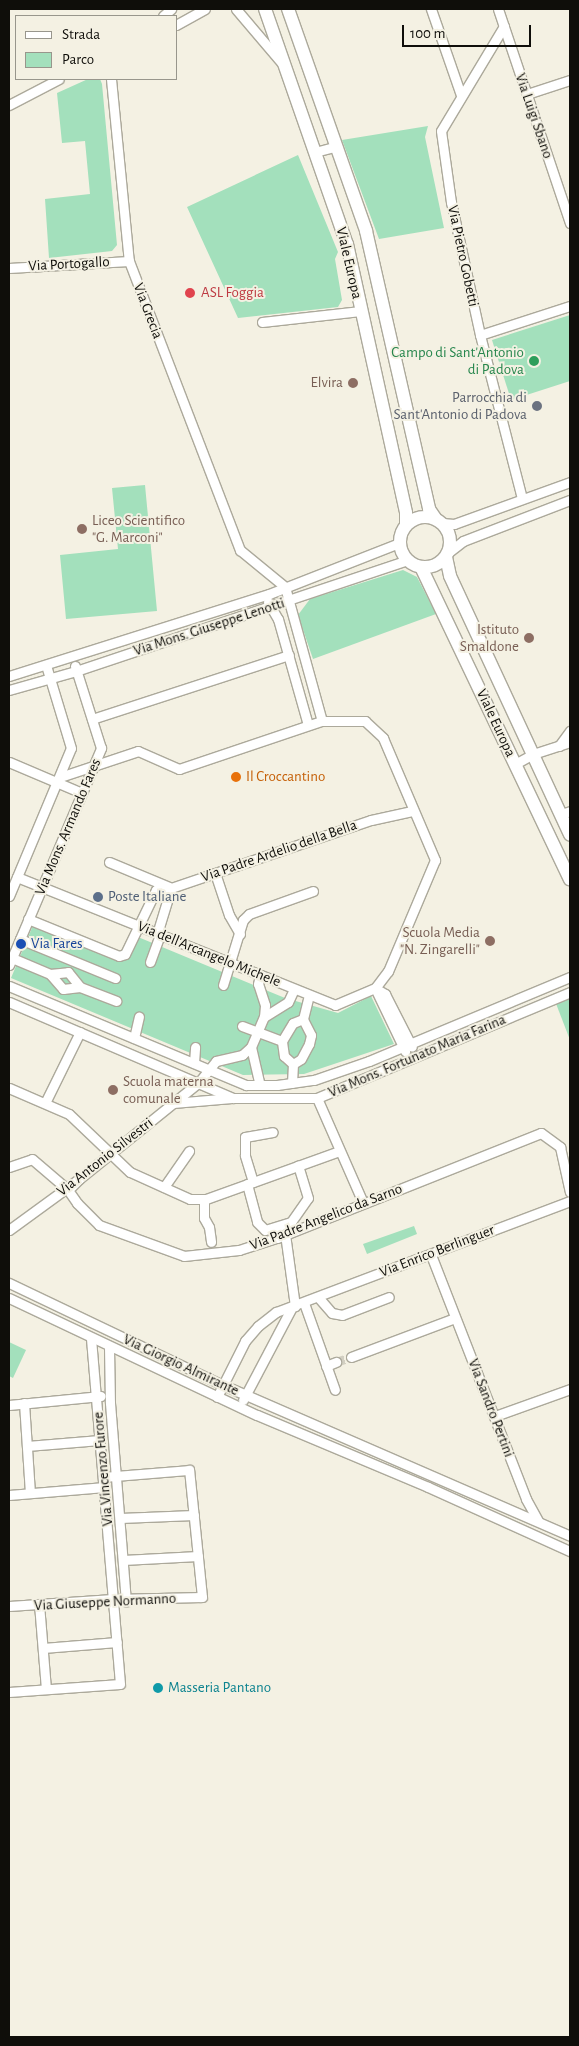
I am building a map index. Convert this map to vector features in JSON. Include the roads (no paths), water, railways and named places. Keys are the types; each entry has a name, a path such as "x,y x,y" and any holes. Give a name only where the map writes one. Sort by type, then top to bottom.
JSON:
{"street":[{"path":"178,23 205,9"},
{"path":"236,9 285,66"},
{"name":"Viale Europa","path":"265,9 347,244 360,311 404,504 406,526"},
{"name":"Viale Europa","path":"288,9 366,231 429,508 439,521"},
{"path":"431,9 461,95"},
{"name":"Via Luigi Sbano","path":"498,9 570,223"},
{"name":"Via Pietro Gobetti","path":"504,26 441,131 442,145 480,335 522,499"},
{"path":"9,104 57,80"},
{"name":"Via Grecia","path":"111,80 129,261 240,550 285,588"},
{"path":"527,94 570,80"},
{"path":"315,152 337,146"},
{"name":"Via Portogallo","path":"9,268 129,261"},
{"path":"480,335 570,306"},
{"path":"262,322 360,311"},
{"path":"9,676 72,658 285,588 399,543 406,526 416,518 454,524 570,482"},
{"path":"399,543 407,560 421,567 435,566 463,540 570,500"},
{"path":"439,521 449,532 448,554"},
{"name":"Viale Europa","path":"448,554 450,576 532,754 565,812 570,835"},
{"name":"Via Mons. Giuseppe Lenotti","path":"9,690 76,671 407,560"},
{"name":"Viale Europa","path":"421,567 570,879"},
{"path":"285,588 287,601 322,721"},
{"path":"266,595 270,607 278,618 308,725"},
{"name":"Via Mons. Armando Fares","path":"10,961 102,748 72,658"},
{"path":"92,719 290,658 304,658"},
{"name":"Via Mons. Armando Fares","path":"9,896 71,748 46,665"},
{"path":"58,780 94,764 138,751 179,769 253,746 322,721 365,721 383,738 412,811 435,860 388,971 375,988 385,994 412,1056"},
{"path":"559,746 570,731"},
{"path":"515,764 532,754 570,742"},
{"path":"9,762 58,780 82,793"},
{"name":"Via Padre Ardelio della Bella","path":"139,926 152,894 156,890 171,888 371,820 412,811"},
{"path":"109,862 171,888 150,962"},
{"path":"215,873 229,915 240,934"},
{"name":"Via dell'Arcangelo Michele","path":"17,877 335,1005 375,988"},
{"path":"223,985 232,964 243,920 248,914 313,891"},
{"path":"28,919 119,956 125,954 139,926"},
{"path":"20,939 115,978"},
{"path":"10,961 50,974 68,972"},
{"path":"68,972 72,961"},
{"path":"68,972 80,987"},
{"path":"50,974 63,989"},
{"path":"208,1069 216,1061 242,1055 251,1046 264,1017 265,1005 258,984 260,975"},
{"name":"Via Mons. Fortunato Maria Farina","path":"9,986 246,1085 260,1085 314,1080 407,1045 570,977"},
{"path":"63,989 80,987 116,1001"},
{"path":"56,1006 63,989"},
{"path":"264,1017 288,1002 294,989"},
{"name":"Via Mons. Fortunato Maria Farina","path":"9,1002 233,1098 317,1098 412,1056 570,992"},
{"path":"292,1083 294,1064 301,1059 309,1044 310,1035 304,1019 309,995"},
{"path":"134,1038 139,1017"},
{"path":"294,1064 284,1056 282,1040 293,1023 304,1019"},
{"path":"242,1026 257,1034 282,1040"},
{"path":"44,1103 80,1032"},
{"path":"251,1046 260,1085"},
{"path":"194,1063 195,1047"},
{"name":"Via Antonio Silvestri","path":"9,1230 79,1179 199,1082 208,1069"},
{"path":"9,1088 69,1114 130,1172 190,1199 204,1199 339,1151"},
{"path":"172,1103 233,1098"},
{"path":"317,1098 363,1203"},
{"path":"273,1132 245,1137 245,1155 257,1222 265,1230 291,1222 308,1198 298,1166"},
{"name":"Via Padre Angelico da Sarno","path":"79,1179 68,1190 77,1204 99,1225 184,1256 239,1250 285,1234 541,1132 560,1147 570,1192"},
{"path":"164,1188 189,1151"},
{"path":"9,1166 32,1159 66,1188"},
{"path":"204,1199 204,1218 209,1227 211,1242"},
{"name":"Via Enrico Berlinguer","path":"217,1397 245,1341 258,1326 276,1312 570,1201"},
{"path":"285,1234 297,1305 326,1366 335,1390"},
{"name":"Via Sandro Pertini","path":"431,1255 526,1499 538,1522"},
{"name":"Via Giorgio Almirante","path":"9,1284 223,1385 246,1394 240,1407 91,1339 9,1298"},
{"path":"318,1297 332,1313 342,1315 389,1296"},
{"path":"297,1305 246,1394 570,1536"},
{"path":"351,1357 455,1318"},
{"name":"Via Vincenzo Furore","path":"46,1689 120,1684 91,1339"},
{"name":"Via Vincenzo Furore","path":"109,1347 109,1395 126,1601"},
{"path":"326,1366 336,1362"},
{"path":"494,1416 570,1389"},
{"path":"9,1405 109,1395"},
{"path":"24,1403 30,1493"},
{"path":"240,1407 570,1551"},
{"path":"27,1446 100,1440"},
{"path":"9,1495 104,1482 116,1476 189,1470 198,1556 123,1560"},
{"path":"509,1508 526,1499"},
{"path":"120,1518 194,1514"},
{"name":"Via Giuseppe Normanno","path":"9,1606 113,1599 126,1601 202,1597 198,1556"},
{"path":"9,1692 46,1689 39,1604"},
{"path":"43,1648 116,1642"}],"tunnel":[{"path":"336,1362 351,1357"}],"place":[{"name":"ASL Foggia","path":"190,293"},
{"name":"Campo di Sant'Antonio di Padova","path":"534,361"},
{"name":"Elvira","path":"353,383"},
{"name":"Parrocchia di Sant'Antonio di Padova","path":"537,406"},
{"name":"Liceo Scientifico \"G. Marconi\"","path":"82,529"},
{"name":"Istituto Smaldone","path":"529,638"},
{"name":"Il Croccantino","path":"236,777"},
{"name":"Poste Italiane","path":"98,897"},
{"name":"Scuola Media \"N. Zingarelli\"","path":"490,941"},
{"name":"Via Fares","path":"21,944"},
{"name":"Scuola materna comunale","path":"113,1090"},
{"name":"Masseria Pantano","path":"158,1688"}]}
